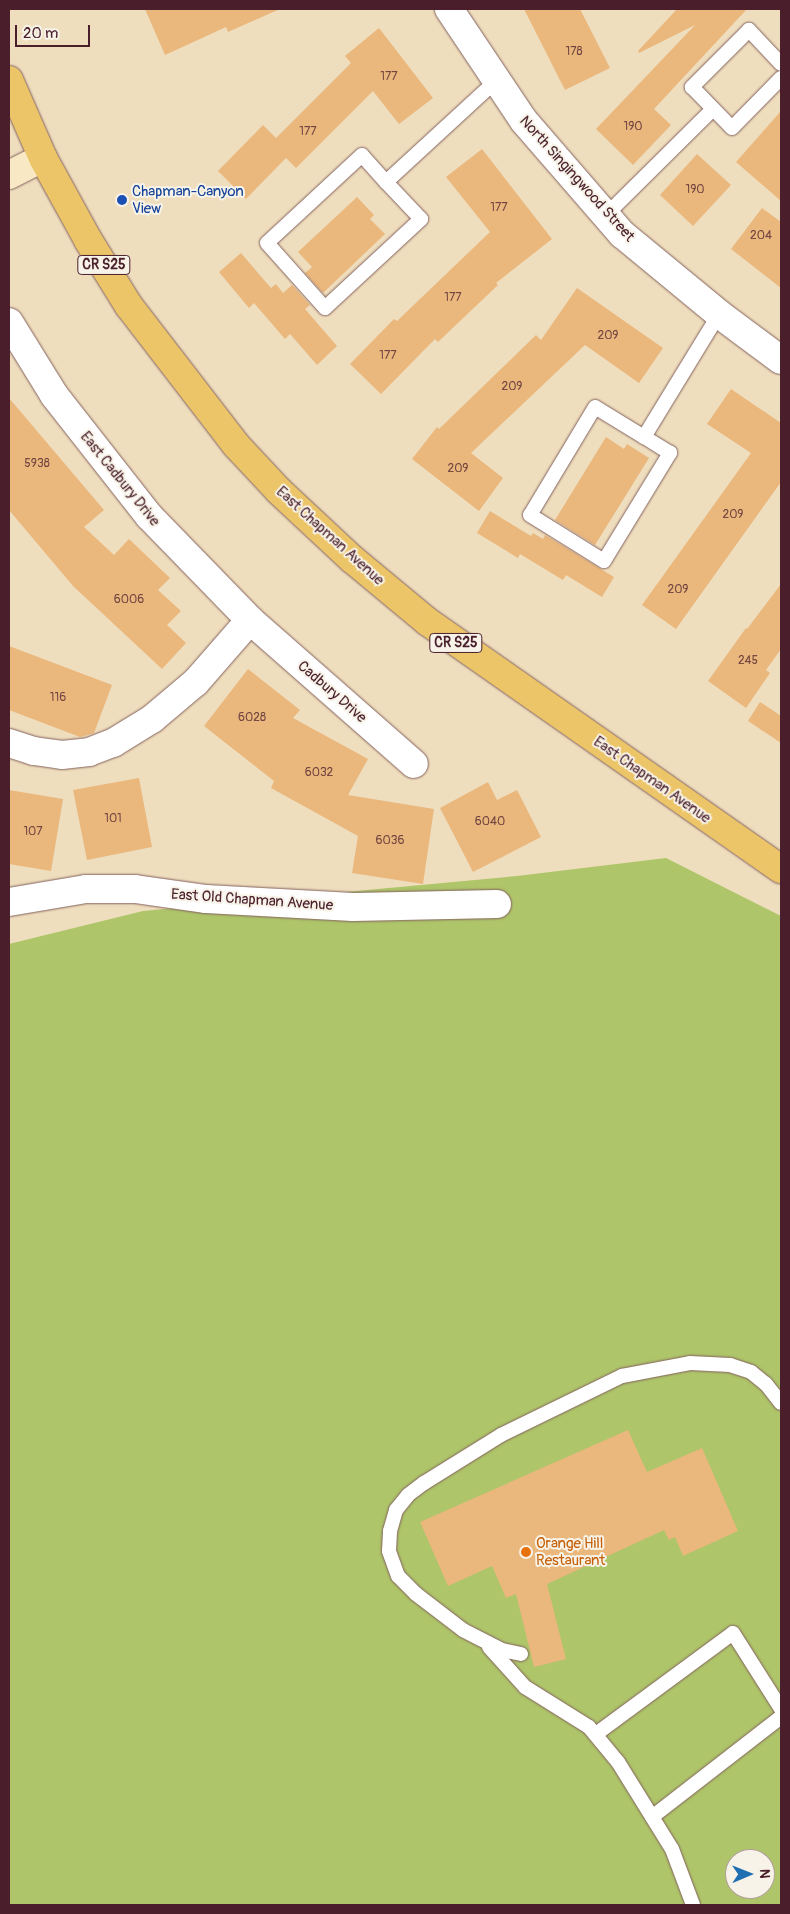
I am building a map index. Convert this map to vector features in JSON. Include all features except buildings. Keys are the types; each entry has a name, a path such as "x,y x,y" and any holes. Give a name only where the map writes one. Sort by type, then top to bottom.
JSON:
{"main road":[{"name":"East Chapman Avenue","path":"9,80 43,158 88,240 129,306 236,445 279,491 352,559 428,622 781,869"}],"street":[{"name":"North Singingwood Street","path":"448,9 524,121 622,234 719,314 781,360"},
{"path":"9,175 43,158"},
{"name":"East Cadbury Drive","path":"9,322 54,395 102,459 149,516 250,620"},
{"path":"9,743 34,751 62,755 89,752 113,743 152,720 196,682 250,620"},
{"name":"Cadbury Drive","path":"250,620 414,764"},
{"name":"East Old Chapman Avenue","path":"9,902 86,888 135,889 206,899 353,907 497,904"}],"lane":[{"path":"781,64 748,30 692,87 732,128 781,78"},
{"path":"386,182 496,81"},
{"path":"605,216 713,109"},
{"path":"362,155 386,182 421,219 325,308 267,243 362,155"},
{"path":"644,437 719,314"},
{"path":"596,407 644,437 670,453 604,561 530,515 596,407"},
{"path":"522,1654 502,1650 463,1630 416,1594 398,1576 389,1551 390,1531 396,1510 408,1495 424,1483 502,1435 622,1376 690,1363 730,1365 751,1372 766,1384 781,1402"},
{"path":"596,1734 733,1633 781,1709"},
{"path":"485,1642 525,1687 590,1727 596,1734 618,1762 672,1849 693,1905"},
{"path":"652,1817 781,1717"}],"green space":[{"path":"666,858 781,916 781,1905 9,1905 9,944 143,911 517,876"}],"place":[{"name":"Chapman-Canyon View","path":"122,200"},
{"name":"Orange Hill Restaurant","path":"526,1552"}]}
